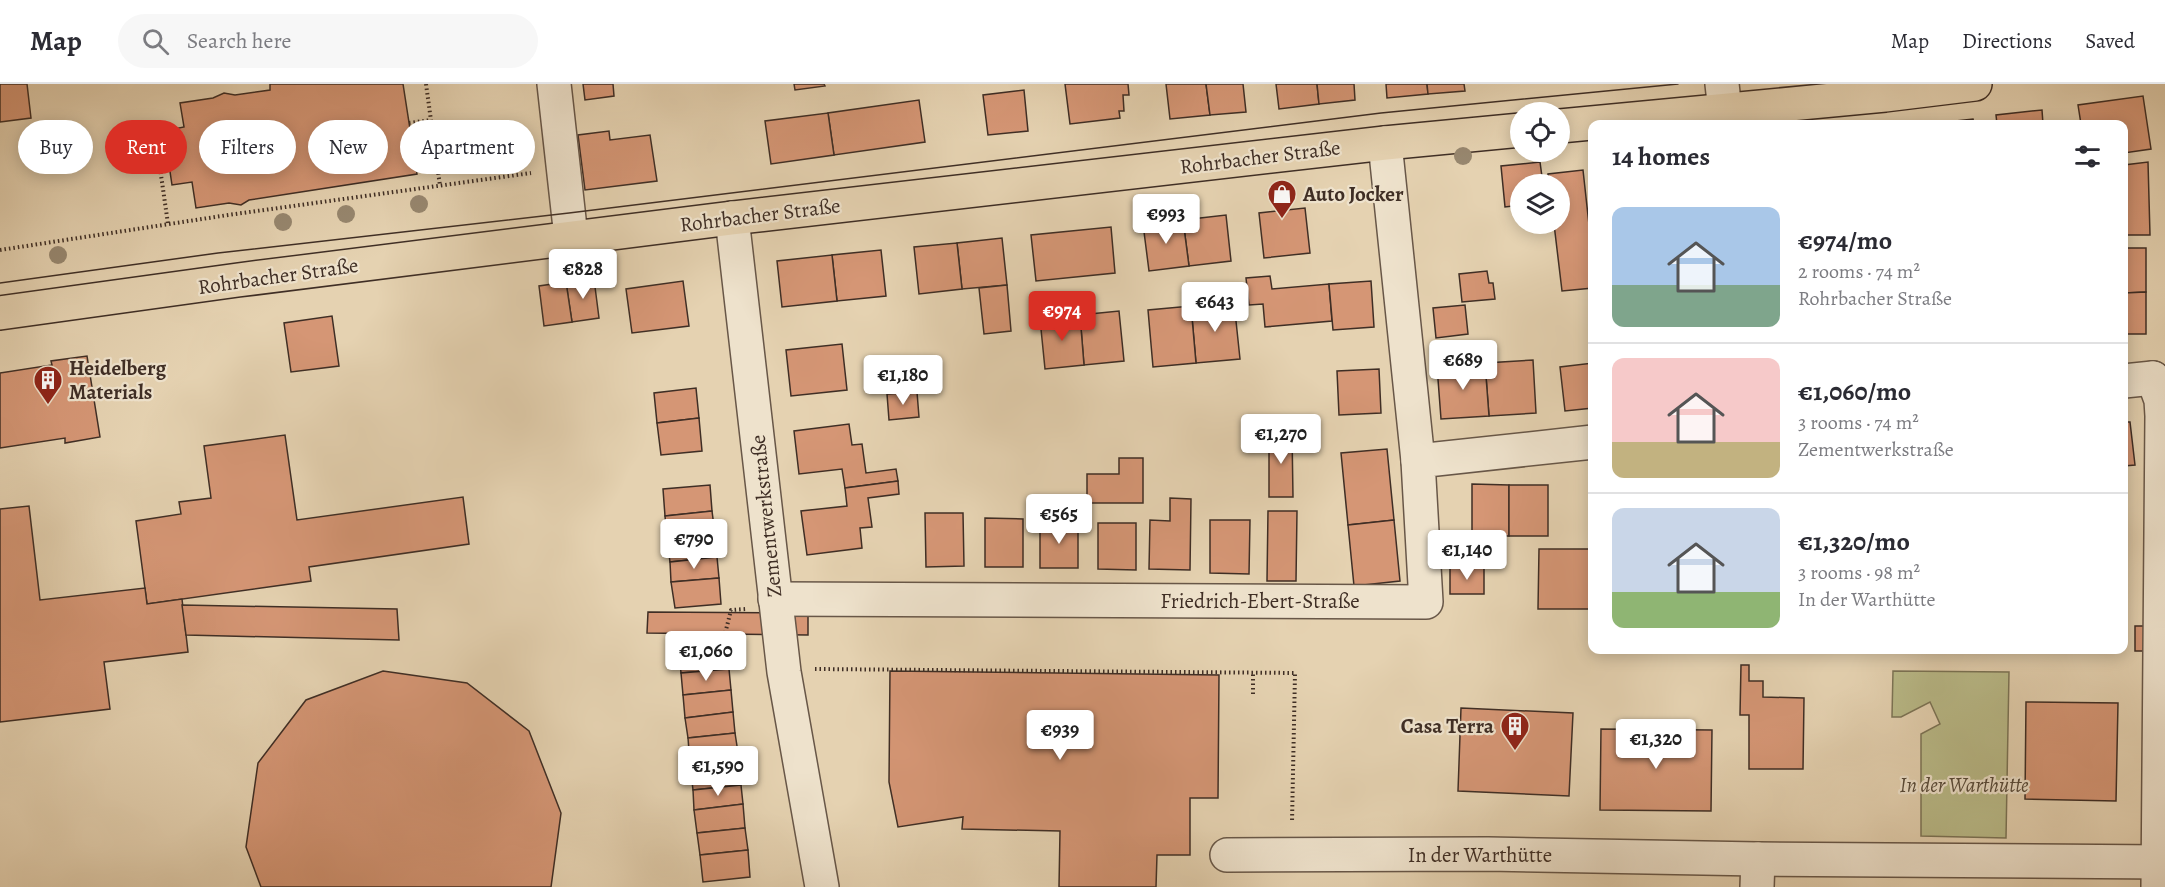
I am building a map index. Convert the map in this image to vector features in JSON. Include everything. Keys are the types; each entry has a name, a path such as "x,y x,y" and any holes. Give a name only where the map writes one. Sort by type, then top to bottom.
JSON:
{"main road":[{"path":"1595,120 1723,98 1974,84"},
{"path":"1570,124 1588,121"},
{"name":"Rohrbacher Straße","path":"0,313 167,291 238,279 571,237 1384,142 1510,131"}],"street":[{"path":"554,84 571,237"},
{"path":"1384,142 1418,462 1588,443"},
{"name":"Zementwerkstraße","path":"732,218 766,603 784,672 821,885"},
{"path":"2147,374 2161,400 2162,416 2160,870"},
{"name":"Friedrich-Ebert-Straße","path":"766,603 1426,602 1418,462"},
{"name":"In der Warthütte","path":"1227,855 1488,854 1758,873 2160,870"}],"path":[{"path":"426,84 431,120"},
{"path":"0,250 168,224 564,170"},
{"path":"161,174 168,224"},
{"path":"438,174 440,186"},
{"path":"668,638 725,634 731,610 766,603"},
{"path":"784,672 830,668 1295,673 1291,855"},
{"path":"1253,672 1253,694"}],"green space":[{"name":"In der Warthütte","path":"1893,671 2009,672 2006,838 1921,836 1921,734 1940,724 1930,702 1901,717 1892,717"}],"building":[{"path":"0,84 27,84 31,118 0,122"},
{"path":"270,84 403,84 409,120 400,120 400,174 417,174 249,200 241,205 229,203 196,208 192,182 172,185 170,174 187,174 187,120 183,120 180,103 213,98 224,93 235,95 270,90"},
{"path":"583,84 613,84 614,96 585,100"},
{"path":"794,84 824,84 825,86 795,90"},
{"path":"1065,84 1128,84 1129,95 1123,95 1124,111 1119,111 1120,118 1070,124"},
{"path":"1166,84 1206,84 1210,115 1170,119"},
{"path":"1206,84 1243,84 1246,112 1210,115"},
{"path":"1276,84 1317,84 1319,104 1279,109"},
{"path":"1317,84 1354,84 1355,100 1319,104"},
{"path":"1386,84 1427,84 1428,94 1387,98"},
{"path":"1427,84 1464,84 1465,91 1428,94"},
{"path":"1024,90 1028,131 988,135 983,95"},
{"path":"2143,96 2151,149 2128,152 2128,120 2080,120 2078,105"},
{"path":"919,100 925,142 834,155 828,113"},
{"path":"2042,110 2043,120 1997,120 1996,115"},
{"path":"828,113 834,155 771,164 765,121"},
{"path":"609,131 610,140 650,135 657,181 585,190 578,135"},
{"path":"1540,162 1542,174 1510,174 1510,206 1505,207 1501,166"},
{"path":"2148,162 2150,235 2128,235 2128,164"},
{"path":"1583,170 1588,216 1588,288 1562,291 1555,234 1570,234 1570,174 1548,174"},
{"path":"1305,208 1310,253 1264,258 1259,213"},
{"path":"1226,215 1231,261 1189,266 1183,220"},
{"path":"1183,220 1189,266 1149,271 1143,224"},
{"path":"1111,227 1115,273 1036,281 1031,235"},
{"path":"1002,238 1007,285 962,289 957,243"},
{"path":"957,243 962,289 919,294 914,247"},
{"path":"2128,248 2146,248 2146,292 2128,293"},
{"path":"881,250 886,296 837,301 832,255"},
{"path":"832,255 837,301 782,307 777,261"},
{"path":"1487,271 1489,283 1493,283 1495,299 1462,302 1459,274"},
{"path":"1270,276 1272,289 1329,284 1332,321 1265,327 1263,304 1249,305 1246,278"},
{"path":"594,279 599,318 572,322 566,282"},
{"path":"683,281 689,326 632,333 626,289"},
{"path":"1371,281 1374,327 1333,330 1329,284"},
{"path":"566,282 572,322 544,326 539,286"},
{"path":"1007,285 1011,331 984,334 979,288"},
{"path":"2146,292 2146,334 2128,334 2128,293"},
{"path":"1234,302 1240,359 1196,363 1191,306"},
{"path":"1465,305 1468,334 1436,338 1433,308"},
{"path":"1191,306 1196,363 1153,367 1148,310"},
{"path":"1119,311 1124,361 1084,365 1080,315"},
{"path":"1080,315 1084,365 1045,369 1040,319"},
{"path":"332,316 339,366 291,372 284,323"},
{"path":"842,344 847,390 791,396 786,350"},
{"name":"Heidelberg Materials","path":"87,356 100,437 65,443 65,438 0,448 0,373 52,365 51,361"},
{"path":"1533,360 1536,413 1489,416 1485,363"},
{"path":"1485,363 1489,416 1441,419 1437,366"},
{"path":"1588,364 1588,409 1565,411 1560,367"},
{"path":"1379,369 1381,413 1339,415 1337,371"},
{"path":"696,388 699,418 657,423 654,393"},
{"path":"917,392 919,417 889,420 887,394"},
{"path":"699,418 702,451 661,455 657,423"},
{"path":"2128,422 2130,422 2135,465 2128,466"},
{"path":"849,424 852,445 862,444 866,473 896,469 898,481 845,488 842,469 799,474 794,431"},
{"path":"1269,433 1292,433 1293,497 1269,497"},
{"path":"285,435 297,520 463,497 469,544 309,567 311,581 147,604 136,521 181,514 179,502 211,498 204,446"},
{"path":"1387,449 1394,520 1348,525 1341,453"},
{"path":"1119,458 1143,458 1143,503 1087,503 1087,474 1119,474"},
{"path":"898,481 899,494 868,498 872,527 860,528 862,548 807,555 801,511 847,506 845,488"},
{"path":"1472,484 1509,485 1509,536 1472,536"},
{"path":"710,485 712,511 665,516 663,489"},
{"path":"1509,485 1548,485 1548,536 1509,536"},
{"path":"1170,498 1191,499 1190,570 1149,569 1150,520 1170,521"},
{"path":"29,506 40,600 145,588 147,604 182,599 188,652 104,662 110,709 0,722 0,509"},
{"path":"712,511 715,534 667,539 665,516"},
{"path":"1268,511 1297,511 1296,581 1267,581"},
{"path":"925,513 963,513 964,566 926,567"},
{"path":"985,518 1023,519 1023,567 985,567"},
{"path":"1210,520 1250,520 1249,574 1210,573"},
{"path":"1394,520 1400,581 1354,586 1348,525"},
{"path":"1040,523 1078,523 1078,568 1040,568"},
{"path":"1098,523 1136,523 1136,570 1098,569"},
{"path":"715,534 717,557 670,562 667,539"},
{"path":"1539,549 1588,549 1588,609 1538,609"},
{"path":"717,557 719,578 671,582 670,562"},
{"path":"1450,568 1484,568 1484,594 1450,594"},
{"path":"719,578 721,604 675,608 671,582"},
{"path":"182,605 397,609 399,640 186,635"},
{"path":"648,612 808,613 808,635 647,633"},
{"path":"2135,626 2165,626 2165,651 2135,651"},
{"path":"726,638 729,669 681,673 678,642"},
{"path":"1741,665 1749,665 1749,681 1763,681 1763,697 1804,698 1803,769 1749,769 1749,715 1740,715"},
{"path":"729,669 731,690 683,695 681,673"},
{"path":"383,671 467,683 529,731 561,813 551,887 261,887 246,847 258,763 306,700"},
{"path":"890,671 1219,675 1218,798 1190,798 1190,855 1157,855 1156,887 1059,887 1060,831 962,829 963,817 898,827 889,782"},
{"path":"731,690 733,712 685,718 683,695"},
{"path":"2026,702 2118,703 2116,801 2025,799"},
{"name":"Casa Terra","path":"1461,708 1573,713 1569,796 1458,791"},
{"path":"733,712 735,733 688,738 685,718"},
{"path":"1601,729 1712,730 1711,811 1600,810"},
{"path":"735,733 739,759 690,764 688,738"},
{"path":"739,759 741,785 693,790 690,764"},
{"path":"741,785 743,804 694,810 693,790"},
{"path":"743,804 745,828 697,833 694,810"},
{"path":"745,828 748,850 700,855 697,833"},
{"path":"748,850 750,877 703,882 700,855"}],"tram line":[{"path":"0,283 218,253 569,213 1381,113 1678,84"}],"place":[{"name":"Auto Jocker","path":"1282,220"},
{"name":"Heidelberg Materials","path":"48,406"},
{"name":"Casa Terra","path":"1515,752"}]}
